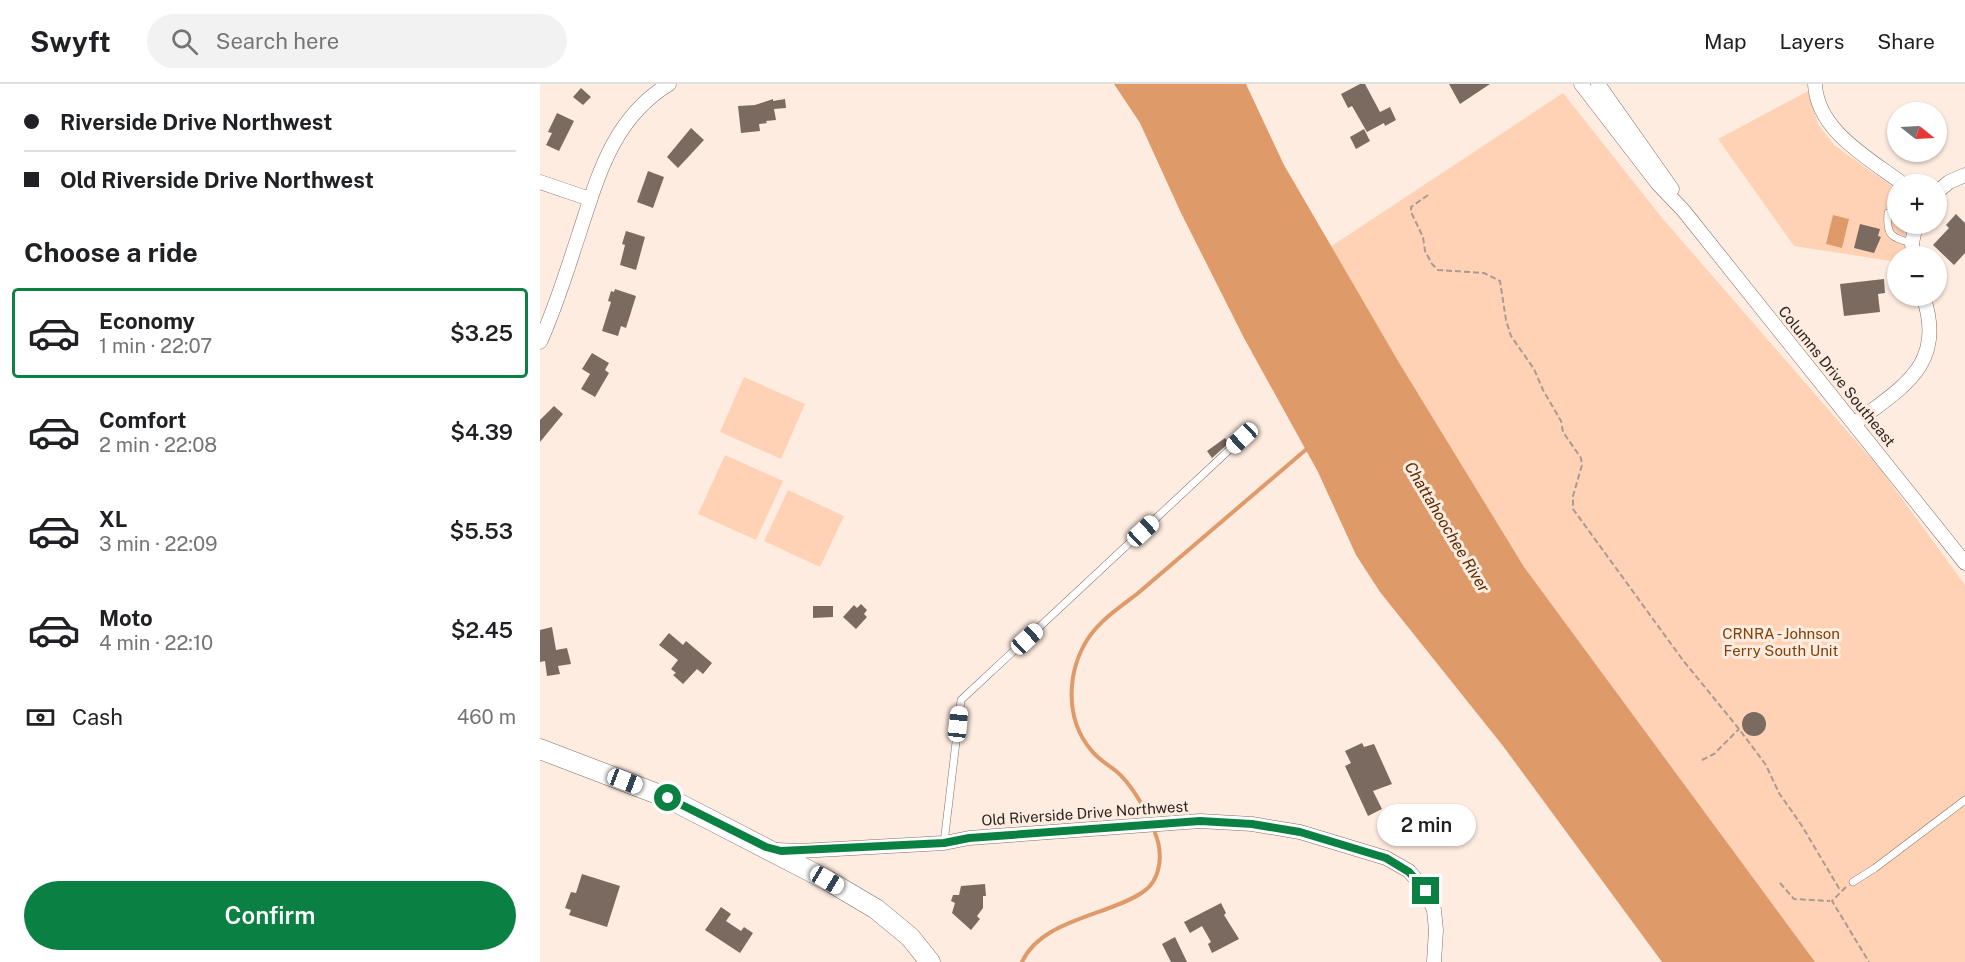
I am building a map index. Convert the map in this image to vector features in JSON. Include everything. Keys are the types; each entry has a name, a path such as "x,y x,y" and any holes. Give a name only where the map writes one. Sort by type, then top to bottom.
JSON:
{"street":[{"path":"540,342 555,309 603,162 617,135 636,111 669,84"},
{"name":"Columns Drive Southeast","path":"1581,84 1658,184 1683,210 1965,563"},
{"name":"Columns Drive Southeast","path":"1598,84 1666,178 1683,210"},
{"path":"1815,84 1820,108 1829,123 1841,136 1891,174"},
{"path":"1947,184 1965,175"},
{"path":"540,182 591,199"},
{"path":"1854,424 1905,385 1924,360 1931,332 1926,306"},
{"path":"540,749 668,798 766,847 876,909 910,937 930,962"},
{"name":"Old Riverside Drive Northwest","path":"766,847 781,851 800,851 944,843 969,838 1200,821 1252,824 1300,832 1386,858 1409,872 1426,891 1434,910 1436,930 1434,962"}],"lane":[{"path":"1890,234 1906,246"},
{"path":"944,843 961,700 1242,438"},
{"path":"1853,882 1965,801"}],"path":[{"path":"1428,195 1414,203 1411,212 1419,225 1425,251 1432,264 1438,270 1484,273 1500,281 1511,336 1534,369 1561,421 1563,432 1581,458 1582,465 1573,496 1573,509 1682,659 1766,765 1779,793 1840,891"},
{"path":"1702,760 1714,754 1739,729"},
{"path":"1832,901 1840,891 1853,882"},
{"path":"1780,883 1794,898 1832,901"},
{"path":"1832,901 1869,962"}],"green space":[{"path":"1808,91 1818,124 1834,145 1887,183 1887,234 1906,234 1905,246 1887,246 1887,260 1794,246 1718,139"},
{"name":"CRNRA - Johnson Ferry South Unit","path":"1563,93 1663,219 1881,470 1965,585 1965,962 1782,962 1687,831 1324,251"},
{"path":"744,377 805,404 781,459 720,432"},
{"path":"725,455 783,481 756,540 698,514"},
{"path":"788,490 844,516 820,567 764,541"}],"water":[{"name":"Chattahoochee River","path":"1114,84 1246,84 1284,165 1398,361 1524,567 1815,962 1662,962 1503,746 1380,592 1356,555 1318,472 1244,338 1181,213 1140,123"},
{"path":"1833,215 1849,219 1842,248 1826,244"}],"building":[{"path":"1360,84 1365,84 1380,112 1390,107 1396,120 1385,126 1384,123 1367,132 1352,106 1348,108 1341,94"},
{"path":"1449,84 1490,84 1460,104"},
{"path":"581,88 591,97 583,105 573,97"},
{"path":"773,99 773,101 785,99 786,108 774,109 776,120 759,124 760,131 741,133 738,106 755,105"},
{"path":"557,113 574,121 559,151 546,145 552,133 548,132"},
{"path":"691,128 704,140 678,168 667,157"},
{"path":"1364,129 1370,141 1356,149 1350,137"},
{"path":"648,171 664,177 653,208 637,202"},
{"path":"1956,214 1965,223 1965,253 1954,265 1947,258 1947,246 1933,245 1943,234 1947,234 1949,228 1947,224"},
{"path":"1860,224 1880,229 1878,236 1881,237 1874,253 1854,248"},
{"path":"626,231 645,237 636,270 620,265"},
{"path":"1884,279 1885,293 1878,294 1880,312 1844,316 1840,284"},
{"path":"615,289 636,296 626,328 621,326 618,336 602,331 611,302 608,301 611,291 614,292"},
{"path":"592,353 609,363 605,370 609,373 595,397 581,389 590,374 582,369"},
{"path":"554,406 563,414 540,442 540,420"},
{"path":"1225,438 1229,443 1212,458 1207,451"},
{"path":"861,604 867,610 864,614 867,617 856,629 843,617 854,605 857,608"},
{"path":"813,606 833,606 833,617 813,618"},
{"path":"552,627 556,650 567,648 571,664 558,666 560,674 547,676 545,661 540,662 540,630"},
{"path":"669,633 683,645 686,641 712,663 703,674 697,669 683,684 673,675 676,673 671,669 678,660 659,645"},
{"path":"1754,712 1763,715 1766,724 1763,733 1754,736 1745,733 1742,724 1745,715"},
{"path":"1362,743 1364,747 1374,744 1392,784 1373,791 1382,809 1368,816 1345,766 1351,763 1345,751"},
{"path":"582,874 620,886 607,927 569,915 571,910 565,908 571,892 576,893"},
{"path":"985,884 986,896 983,896 983,908 977,916 980,919 971,930 952,913 955,903 951,901 953,895 959,895 961,886"},
{"path":"1221,903 1226,913 1224,915 1239,939 1212,953 1208,944 1211,942 1202,926 1190,933 1184,922"},
{"path":"721,907 731,914 726,921 741,931 744,927 753,933 740,953 705,930"},
{"path":"1175,937 1187,962 1171,962 1162,944"}],"waterway":[{"path":"1144,808 1124,779 1091,750 1076,723 1073,709 1073,679 1082,650 1089,637 1105,619 1309,447"},
{"path":"1022,962 1044,936 1060,927 1129,900 1149,887 1157,873 1160,857 1155,833"}],"route":[{"path":"668,798 740,835 781,851 944,843 969,838 1200,821 1252,824 1300,832 1386,858 1409,872 1426,891"}]}
